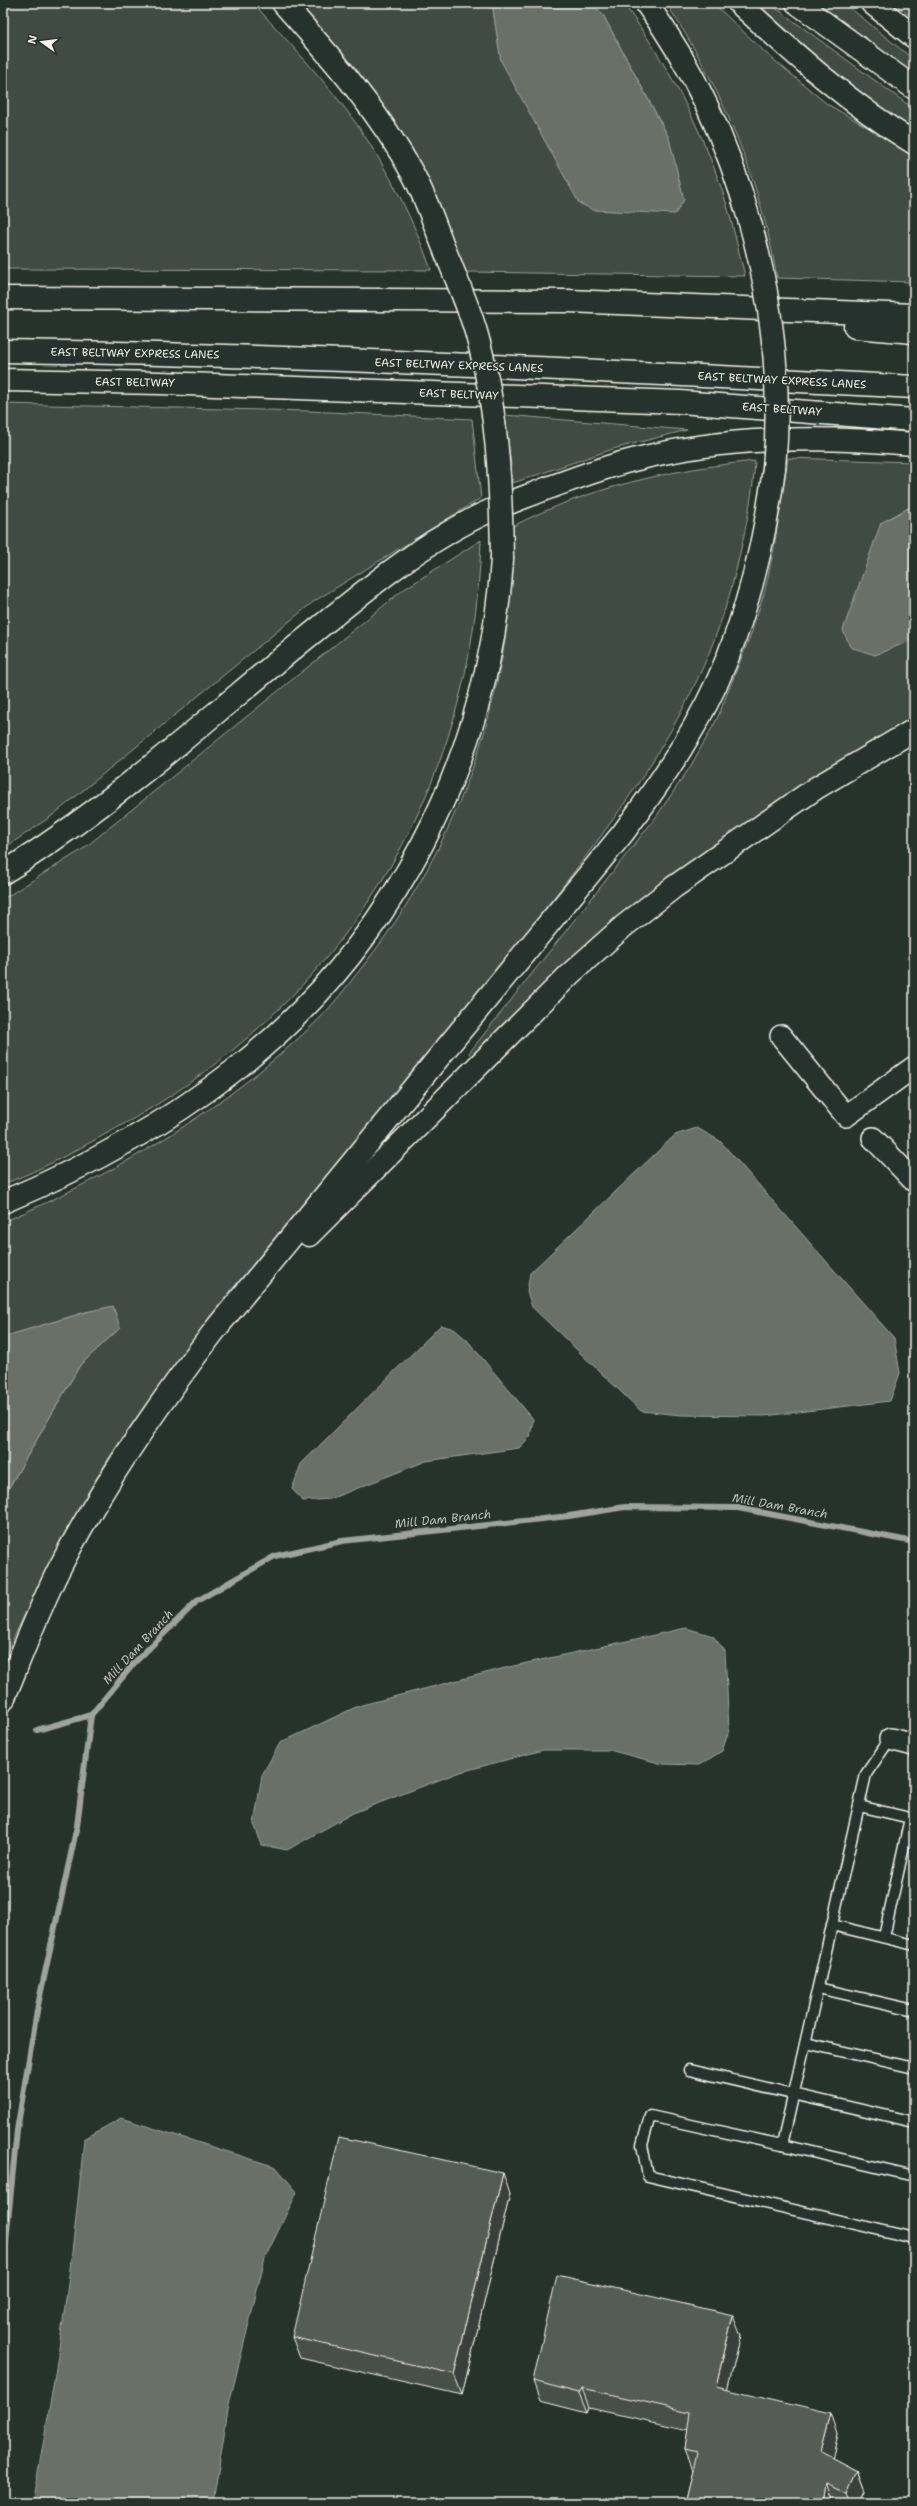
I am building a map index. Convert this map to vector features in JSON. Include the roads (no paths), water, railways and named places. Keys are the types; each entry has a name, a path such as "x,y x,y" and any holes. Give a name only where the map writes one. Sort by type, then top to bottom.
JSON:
{"highway":[{"path":"3,1202 58,1179 158,1124 197,1098 264,1045 331,978 358,944 407,872 446,796 477,711 497,622 502,559 499,479 485,370 474,326 415,177 390,135 364,97 283,3"},
{"path":"3,1700 59,1570 94,1506 174,1383 218,1326 624,833 656,788 704,706 732,645 745,608 769,510 774,468 778,408 777,368 773,336 748,214 728,152 678,53 646,3"},
{"path":"739,3 788,49 871,115 914,143"},
{"path":"797,3 914,88"},
{"path":"872,3 914,37"},
{"path":"3,298 568,301 914,315"},
{"path":"568,301 914,332"},
{"name":"EAST BELTWAY EXPRESS LANES","path":"3,351 178,354 682,375 914,387"},
{"name":"EAST BELTWAY","path":"3,380 160,382 680,402 914,420"},
{"path":"3,873 91,813 353,600 409,559 471,520 529,495 599,470 678,451 750,441 812,439 914,444"},
{"path":"218,1326 570,974 624,926 703,866 816,788 914,730"}],"street":[{"path":"781,1036 846,1116 914,1067"},
{"path":"873,1138 914,1181"},
{"path":"890,1739 914,1745"}],"lane":[{"path":"782,2145 866,1774 890,1739"},
{"path":"859,1806 910,1818 884,1937"},
{"path":"832,1925 914,1944"},
{"path":"818,1988 914,2010"},
{"path":"806,2043 914,2068"},
{"path":"689,2070 914,2122"},
{"path":"914,2176 650,2116 642,2145 648,2176 914,2238"}],"waterway":[{"name":"Mill Dam Branch","path":"37,1730 91,1715 135,1662 197,1601 275,1556 342,1541 569,1516 625,1507 738,1508 914,1542"},
{"path":"3,2271 17,2130 38,2005 77,1826 91,1715"}]}
